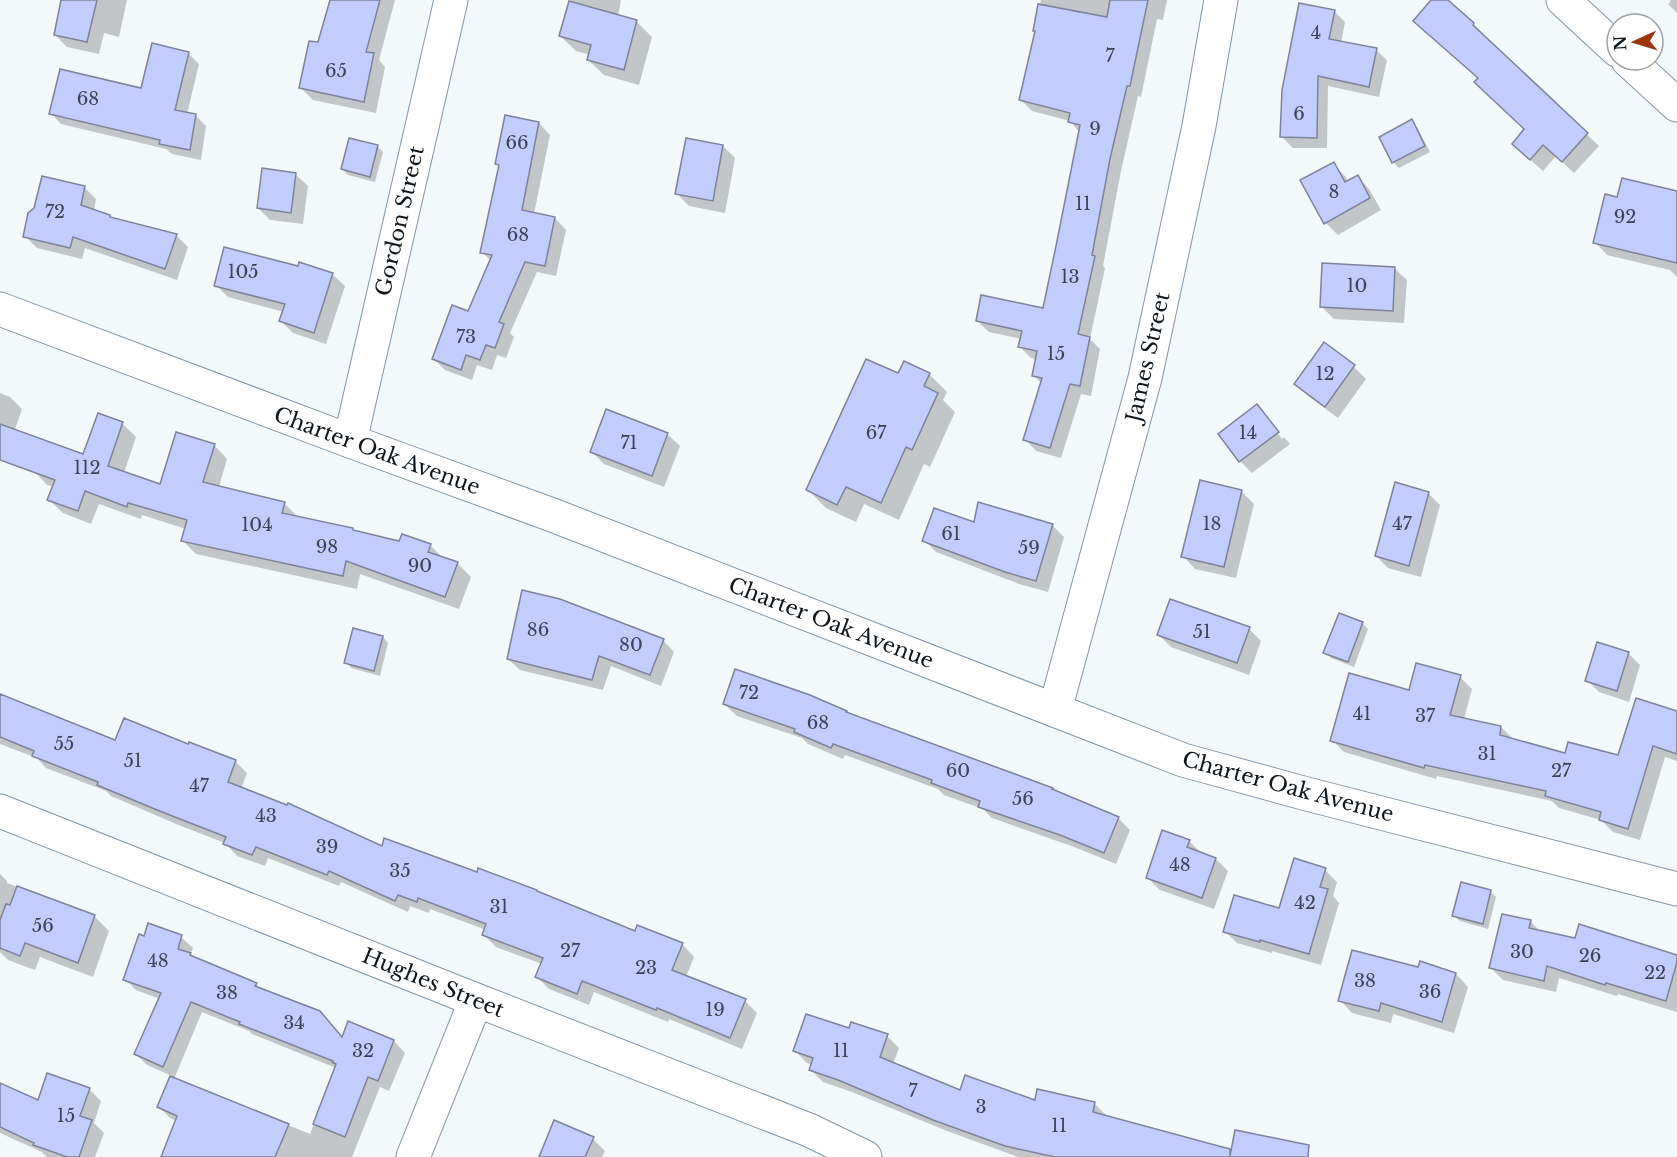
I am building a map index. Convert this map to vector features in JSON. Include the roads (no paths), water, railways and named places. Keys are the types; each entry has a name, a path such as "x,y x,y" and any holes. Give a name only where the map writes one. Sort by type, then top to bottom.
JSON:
{"street":[{"name":"Gordon Street","path":"350,441 451,0"},
{"name":"James Street","path":"1054,710 1145,378 1199,126 1221,0"},
{"path":"1563,0 1605,39"},
{"path":"1641,72 1677,105"},
{"name":"Charter Oak Avenue","path":"0,309 555,516 1183,760 1677,889"},
{"name":"Hughes Street","path":"0,810 809,1130 865,1157"},
{"path":"413,1157 476,1000"}]}
